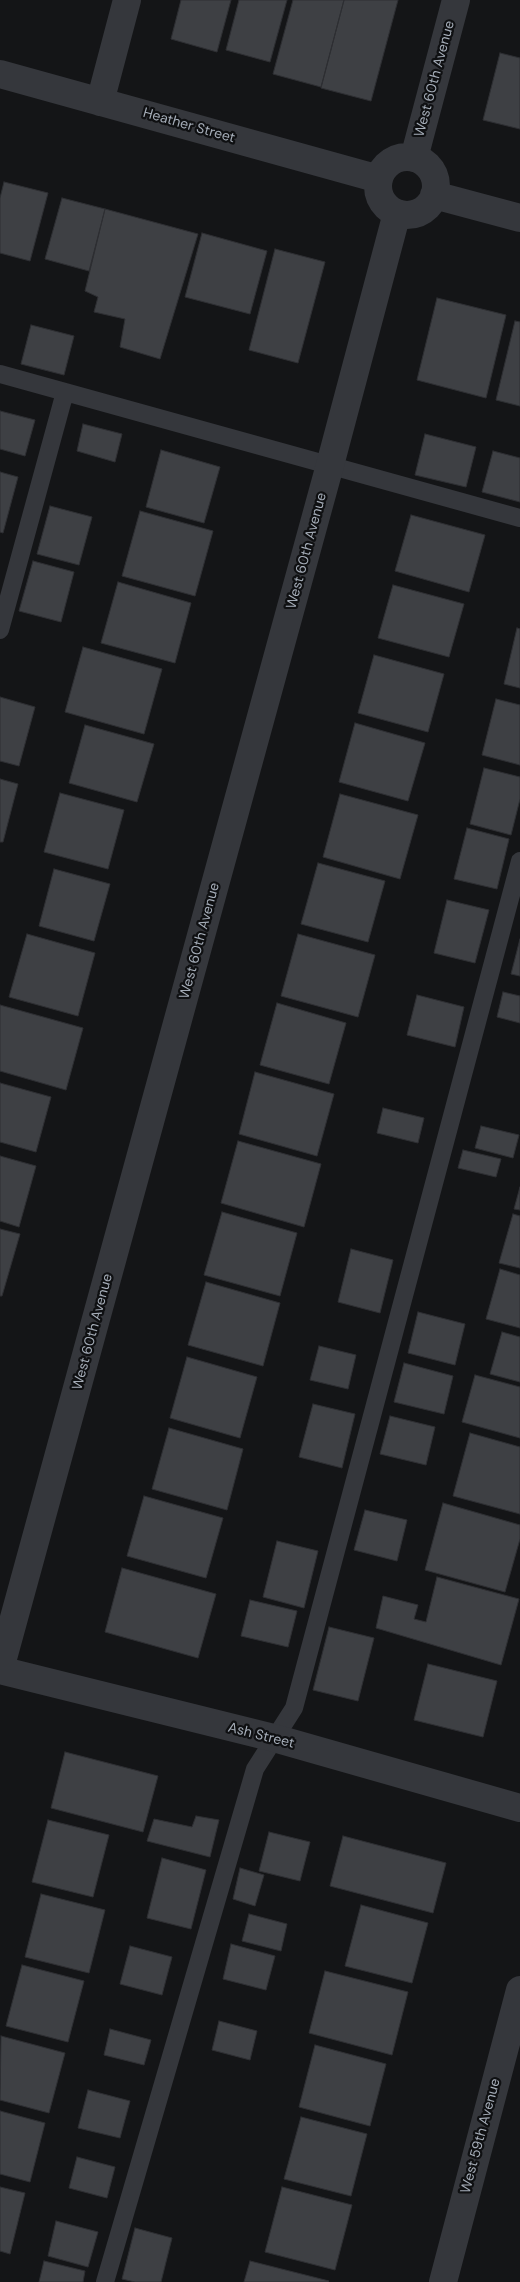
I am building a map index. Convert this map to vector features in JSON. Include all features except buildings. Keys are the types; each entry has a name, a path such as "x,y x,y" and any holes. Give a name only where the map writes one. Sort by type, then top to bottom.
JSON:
{"street":[{"path":"100,102 127,0"},
{"name":"West 60th Avenue","path":"414,158 456,0"},
{"name":"Heather Street","path":"0,74 379,179"},
{"path":"414,158 423,162 434,176 434,195 423,210 406,215 397,213 383,204 380,196 379,179 382,171 396,159 414,158"},
{"path":"434,195 520,218"},
{"name":"West 60th Avenue","path":"0,1669 330,465 397,213"},
{"name":"Ash Street","path":"0,1669 274,1738 520,1808"},
{"name":"West 59th Avenue","path":"443,2282 520,1990"}],"lane":[{"path":"0,374 520,518"},
{"path":"0,630 65,392"},
{"path":"105,2282 255,1769 294,1708 520,861"}]}
